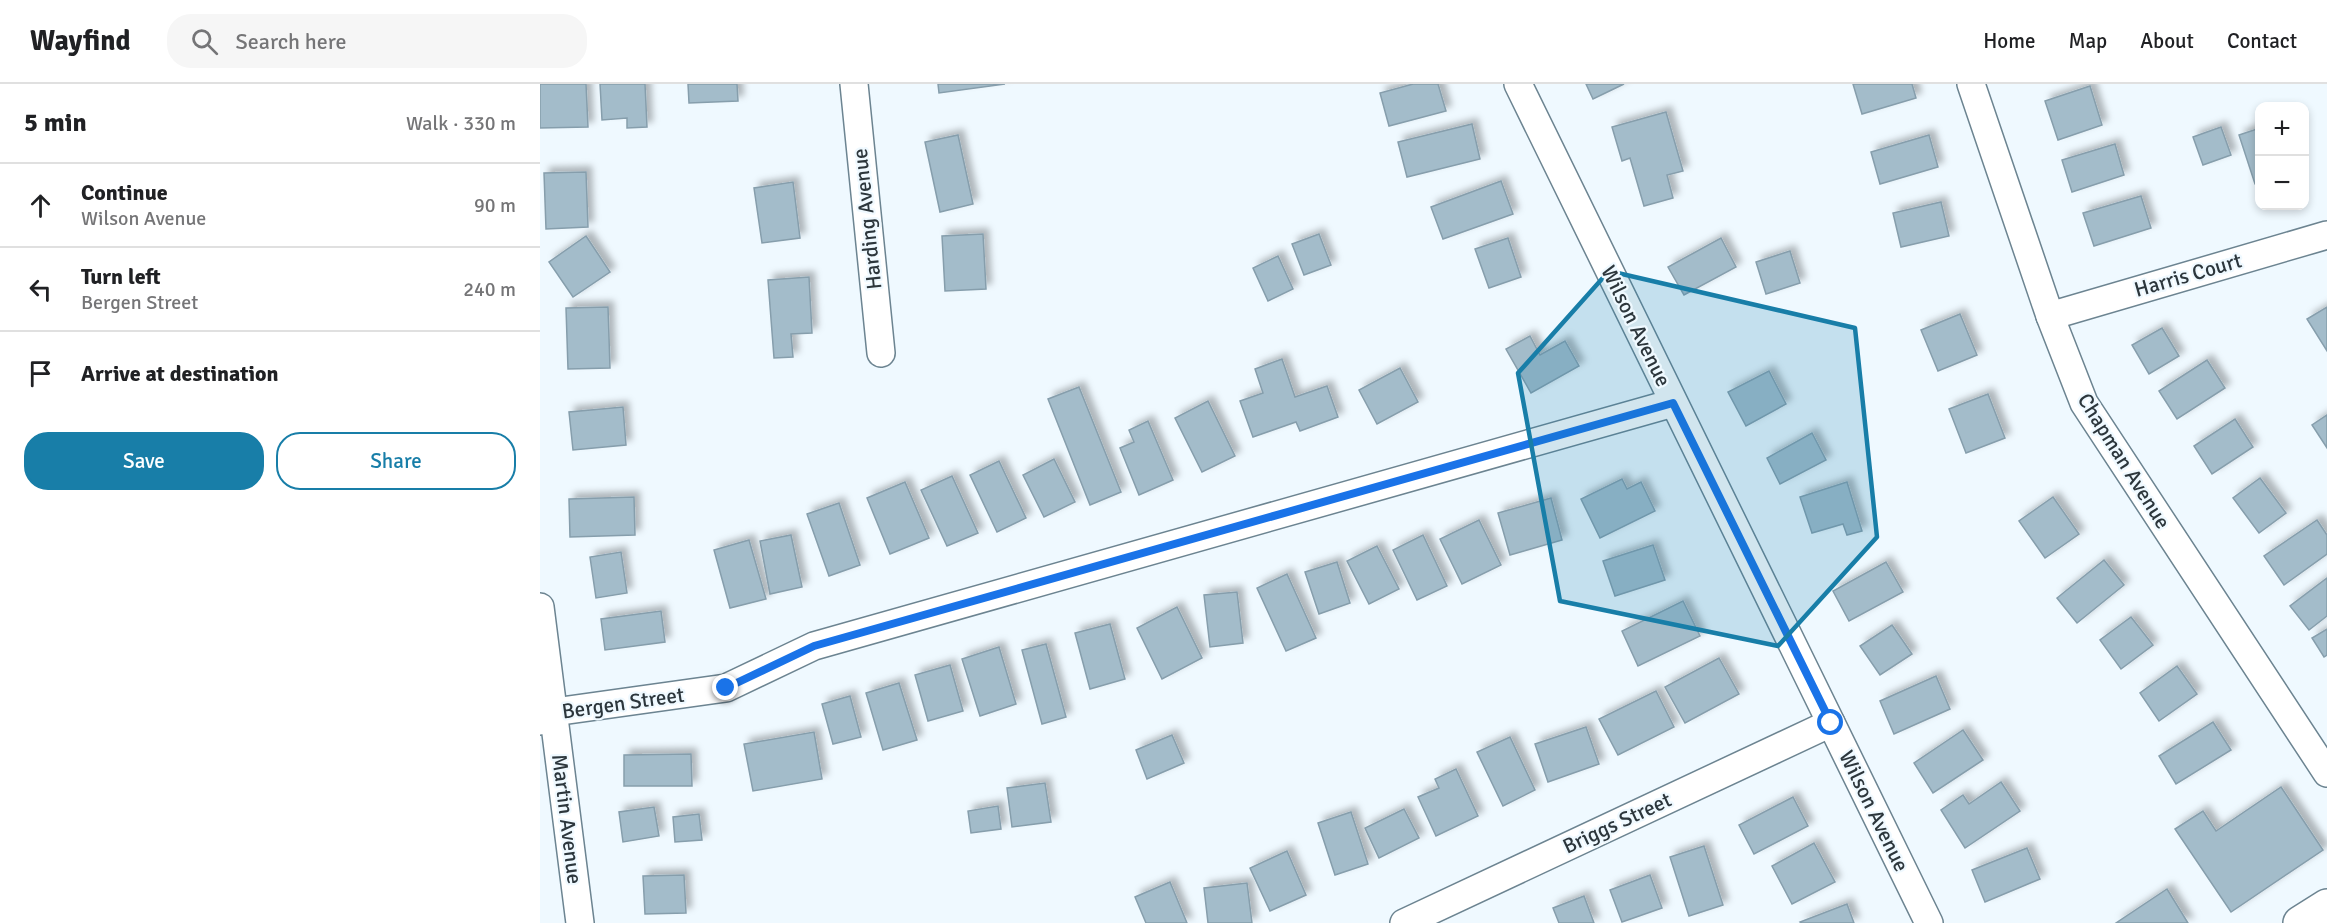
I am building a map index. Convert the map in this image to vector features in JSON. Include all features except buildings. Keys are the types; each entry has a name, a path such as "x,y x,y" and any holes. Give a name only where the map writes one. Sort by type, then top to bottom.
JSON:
{"main road":[{"path":"2300,923 2327,906"}],"street":[{"name":"Harding Avenue","path":"854,84 881,353"},
{"name":"Wilson Avenue","path":"1518,84 1929,923"},
{"name":"Chapman Avenue","path":"1971,84 2049,316 2084,404 2327,773"},
{"name":"Harris Court","path":"2049,316 2327,235"},
{"name":"Bergen Street","path":"547,717 726,688 814,646 1673,403"},
{"name":"Martin Avenue","path":"540,607 547,717 580,923"},
{"name":"Briggs Street","path":"1404,923 1831,723"}],"highlighted area":[{"path":"1609,271 1855,328 1877,537 1778,646 1560,601 1518,373"}],"route":[{"path":"726,688 814,646 1673,403 1831,723"}]}
